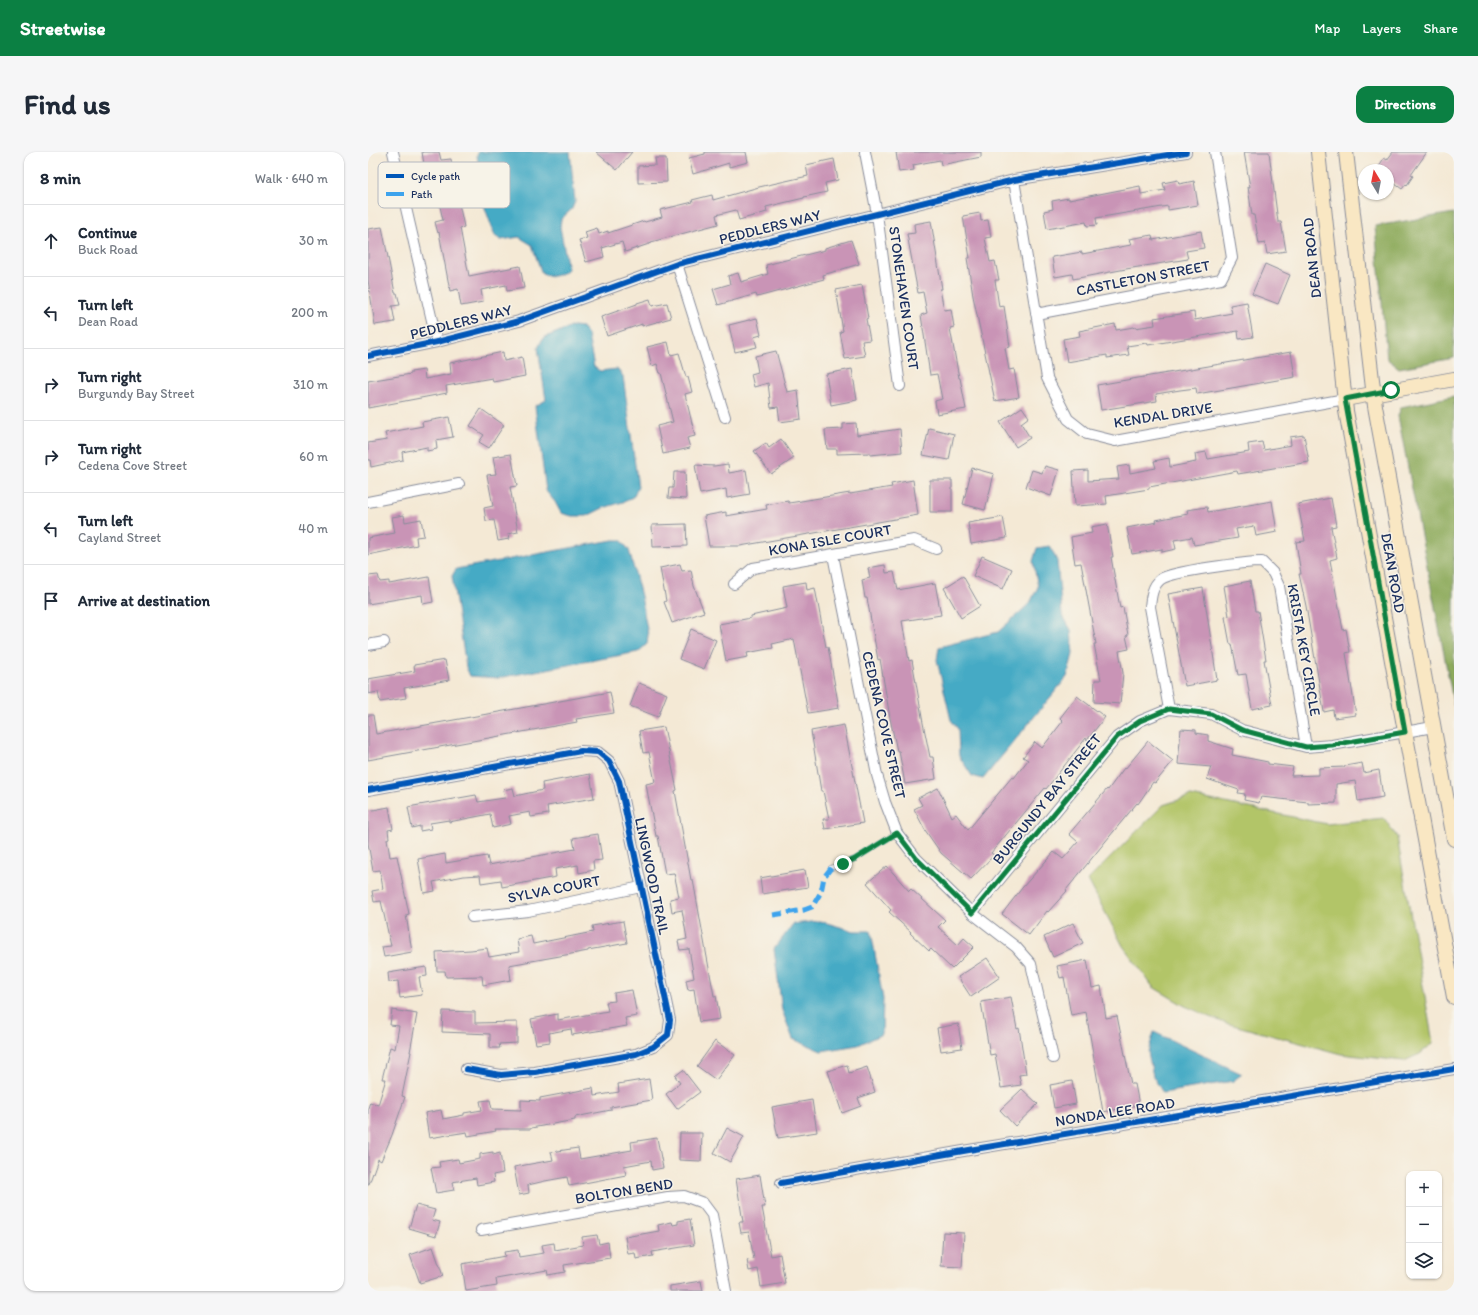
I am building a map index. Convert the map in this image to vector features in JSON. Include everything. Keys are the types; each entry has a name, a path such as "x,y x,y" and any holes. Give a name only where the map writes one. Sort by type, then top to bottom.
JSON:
{"main road":[{"name":"DEAN ROAD","path":"1318,152 1345,399 1454,997"},
{"name":"DEAN ROAD","path":"1346,152 1373,393 1454,839"},
{"path":"1345,399 1454,379"}],"street":[{"path":"393,152 395,162"},
{"name":"STONEHAVEN COURT","path":"865,152 877,214 900,386"},
{"name":"PEDDLERS WAY","path":"368,356 437,342 519,321 677,264 877,214 1014,180 1186,152"},
{"name":"CASTLETON STREET","path":"1036,314 1221,279 1232,258 1215,152"},
{"name":"KENDAL DRIVE","path":"1014,180 1047,378 1068,419 1088,434 1115,440 1345,399"},
{"path":"406,208 437,342"},
{"path":"677,264 725,417"},
{"path":"368,502 459,484"},
{"name":"KONA ISLE COURT","path":"734,584 753,568 914,540 936,549"},
{"name":"CEDENA COVE STREET","path":"833,555 877,775 885,802 897,833 916,858 972,913 1016,947 1030,964 1053,1058"},
{"name":"KRISTA KEY CIRCLE","path":"1169,709 1150,607 1151,593 1161,580 1175,574 1248,562 1262,562 1274,573 1279,586 1306,747"},
{"path":"368,645 384,642"},
{"name":"BURGUNDY BAY STREET","path":"972,913 1117,737 1140,721 1169,709 1211,714 1242,730 1306,747 1332,745 1433,727"},
{"name":"LINGWOOD TRAIL","path":"368,790 581,751 598,752 609,761 619,781 670,1020 668,1035 653,1047 636,1054 535,1072 502,1075 466,1069"},
{"name":"SYLVA COURT","path":"472,917 528,910 642,887"},
{"name":"NONDA LEE ROAD","path":"781,1183 1454,1069"},
{"name":"BOLTON BEND","path":"481,1230 668,1197 684,1196 703,1203 712,1215 726,1291"}],"lane":[{"path":"831,868 855,859 897,833"}],"green space":[{"path":"1454,213 1454,358 1399,368 1387,359 1375,226"},
{"path":"1454,396 1454,706 1398,416 1401,407"},
{"path":"1191,796 1327,824 1384,818 1397,837 1433,1043 1420,1054 1404,1061 1341,1054 1222,1022 1185,1006 1153,987 1123,946 1088,880 1163,805"}],"water":[{"path":"478,152 570,152 575,201 572,209 561,219 560,227 568,269 555,276 542,274 532,245 519,237 501,240 495,236 485,208 510,208 510,162 478,162"},
{"path":"573,326 582,327 588,336 594,367 600,371 617,369 623,376 638,487 634,496 626,501 603,508 587,516 572,516 561,513 555,502 546,491 535,406 546,400 538,348 543,338"},
{"path":"613,540 621,540 629,550 641,596 648,635 647,644 638,652 498,678 470,676 466,667 452,576 456,569"},
{"path":"1050,546 1057,561 1062,614 1071,630 1073,654 1067,677 983,779 972,776 959,756 958,729 951,720 937,660 939,647 998,632 1030,603 1038,587 1033,561 1037,548"},
{"path":"820,921 854,931 871,931 883,999 882,1034 858,1045 821,1051 793,1039 782,1010 774,949 793,924"},
{"path":"1154,1032 1242,1074 1233,1081 1163,1093 1153,1076 1148,1052"}],"building":[{"path":"422,152 439,152 441,160 451,159 451,162 424,162"},
{"path":"596,152 632,152 617,170"},
{"path":"705,152 746,152 748,162 729,167 729,163 693,174 689,158 705,154"},
{"path":"896,152 981,152 981,157 941,165 940,160 913,165 914,170 899,172"},
{"path":"1244,152 1269,152 1278,222 1281,222 1286,251 1267,254 1265,243 1259,244 1254,215 1252,215 1248,187 1250,187"},
{"path":"1393,152 1427,152 1411,175 1413,176 1407,185 1406,184 1402,189 1394,183 1394,164 1380,164 1384,158 1387,160"},
{"path":"655,158 666,158 667,182 638,183 638,166 656,165"},
{"path":"834,159 838,180 825,183 827,192 766,207 767,212 739,220 736,210 716,215 718,224 651,242 652,243 625,252 622,242 602,248 604,257 586,262 579,240 587,238 585,232 597,228 599,234 608,231 608,233 644,221 662,217 660,210 693,202 692,200 712,195 713,200 759,187 808,176 806,165"},
{"path":"1178,180 1179,184 1194,181 1198,205 1168,210 1168,206 1096,218 1097,225 1087,226 1086,222 1047,229 1044,211 1053,209 1052,201 1069,198 1069,200 1140,186 1141,194 1165,190 1163,183"},
{"path":"440,208 460,208 464,227 460,228 469,276 520,266 524,288 507,291 506,285 481,290 483,302 461,306 458,289 450,291 439,232 438,233 435,222 443,220"},
{"path":"980,213 981,221 988,220 991,237 985,238 990,262 995,261 999,280 995,280 999,307 1004,306 1010,347 1005,348 1009,370 1014,369 1019,397 995,401 973,296 967,258 970,258 963,216"},
{"path":"931,221 942,289 940,289 944,310 951,309 954,327 950,328 966,409 937,414 935,401 942,399 937,374 930,375 921,315 927,313 923,292 918,293 907,234 915,233 914,224"},
{"path":"382,227 395,293 397,293 400,305 392,306 395,322 375,325 368,280 368,229"},
{"path":"1201,231 1204,248 1186,251 1188,259 1073,279 1072,274 1055,277 1052,257 1082,252 1082,254 1131,245 1129,239 1152,235 1153,240"},
{"path":"851,240 859,264 823,275 824,279 757,297 756,294 718,305 713,289 730,284 728,276 738,273 741,282 768,274 766,265 825,250 825,248"},
{"path":"1265,264 1290,275 1278,304 1252,294"},
{"path":"862,285 870,340 862,341 865,356 845,359 840,332 843,331 836,290"},
{"path":"650,299 652,306 667,303 671,318 642,326 642,324 607,336 601,317"},
{"path":"1247,302 1253,337 1239,339 1238,331 1226,332 1148,345 1147,343 1127,346 1129,355 1107,358 1107,355 1067,362 1063,339 1080,336 1079,331 1115,324 1116,330 1155,325 1154,318 1194,312 1195,320 1232,313 1230,305"},
{"path":"757,318 761,335 754,337 757,347 735,352 729,325"},
{"path":"668,342 671,355 679,353 686,377 688,377 692,392 685,394 695,436 687,438 690,448 663,454 657,426 673,422 661,373 657,364 652,366 647,347"},
{"path":"776,351 787,392 798,390 801,419 780,422 778,407 771,408 768,383 754,387 751,374 758,372 755,356"},
{"path":"503,352 504,361 522,357 525,376 493,382 492,378 446,386 447,393 368,408 368,381 411,374 411,372 424,370 425,379 451,374 450,363"},
{"path":"1291,352 1295,377 1197,394 1196,388 1156,394 1157,401 1101,410 1097,385"},
{"path":"852,369 857,400 831,405 826,374"},
{"path":"1022,407 1029,417 1021,423 1030,438 1016,447 1000,422"},
{"path":"481,409 504,425 489,448 479,442 484,435 470,426"},
{"path":"449,417 453,437 436,440 437,449 427,451 427,447 402,452 403,460 371,467 370,460 368,460 368,443 387,440 385,433 423,426 422,422"},
{"path":"856,423 857,435 900,429 902,452 870,455 870,453 837,454 837,449 827,449 825,430 843,429 843,424"},
{"path":"929,428 954,434 949,460 923,455"},
{"path":"1304,435 1309,462 1238,474 1237,471 1149,487 1149,489 1106,496 1107,504 1075,506 1073,471 1088,470 1088,481 1119,479 1117,467 1129,465 1130,473 1156,468 1154,461 1169,458 1170,467 1196,462 1195,454 1206,452 1208,459 1249,452 1248,444 1262,442 1264,450 1291,445 1290,437"},
{"path":"781,439 794,458 771,474 754,451 766,443 769,448"},
{"path":"511,454 517,486 510,487 518,532 508,534 509,539 498,541 494,520 486,521 484,508 493,506 487,475 496,474 493,457"},
{"path":"728,464 729,473 746,470 750,494 727,498 726,489 700,494 695,465 714,466"},
{"path":"1045,466 1059,470 1051,496 1026,487 1032,470 1042,473"},
{"path":"972,468 994,474 985,510 963,504"},
{"path":"674,472 685,472 686,499 668,498 669,488 673,488"},
{"path":"913,480 918,515 740,546 709,546 704,516 726,512 726,516 767,509 766,505 788,501 789,503 892,487 891,484"},
{"path":"930,480 952,480 952,512 930,512"},
{"path":"1331,498 1336,526 1331,527 1337,558 1330,560 1343,630 1346,629 1350,652 1346,653 1356,715 1334,718 1333,710 1324,712 1299,574 1301,574 1296,542 1305,541 1298,504"},
{"path":"1272,501 1277,532 1256,536 1254,526 1236,529 1238,538 1194,545 1192,537 1174,540 1176,549 1162,552 1162,549 1132,554 1127,528 1157,522 1156,520 1188,514 1187,510 1207,507 1208,512"},
{"path":"404,515 405,522 421,519 424,536 416,537 417,545 368,555 368,538 395,533 392,517"},
{"path":"1003,517 1007,538 971,544 968,523"},
{"path":"686,524 687,546 653,547 652,525"},
{"path":"1107,524 1120,608 1123,607 1128,635 1126,636 1129,649 1119,651 1123,673 1120,704 1094,702 1095,680 1101,680 1094,644 1096,644 1081,563 1075,564 1071,537 1092,533 1091,527"},
{"path":"982,556 1012,569 1003,589 973,576"},
{"path":"680,564 682,571 691,570 694,586 704,612 672,623 664,602 666,601 660,568"},
{"path":"885,565 886,573 894,572 898,590 935,583 941,615 902,621 909,661 912,660 930,757 933,757 936,779 905,784 899,751 897,751 880,659 878,660 867,598 865,598 862,580 870,578 868,568"},
{"path":"378,575 380,582 389,581 389,584 429,577 433,602 423,604 422,595 368,604 368,576"},
{"path":"963,576 980,606 961,618 944,588"},
{"path":"1250,581 1255,611 1258,611 1266,660 1264,660 1272,705 1252,709 1246,674 1238,675 1232,644 1230,644 1225,617 1229,616 1224,586"},
{"path":"806,582 807,590 815,588 839,708 808,713 794,639 772,644 773,648 747,653 748,657 726,661 719,624 751,618 751,616 787,608 783,586"},
{"path":"1203,588 1217,680 1185,686 1168,594"},
{"path":"691,629 716,640 704,669 679,659"},
{"path":"445,660 449,680 404,688 406,698 380,702 378,692 368,694 368,679 415,671 414,665"},
{"path":"639,683 667,694 658,717 630,706"},
{"path":"610,692 614,713 576,719 577,722 368,760 368,715 373,715 376,734"},
{"path":"1077,696 1105,717 991,853 994,855 971,879 941,853 925,830 914,809 922,805 918,798 938,788 952,817 956,814 968,830 1028,760 1023,757 1035,742 1042,748 1063,721 1060,718"},
{"path":"844,725 863,823 825,829 823,819 829,819 823,791 821,791 811,731"},
{"path":"664,727 677,790 675,791 691,880 693,880 714,996 716,996 720,1019 699,1022 694,989 688,990 686,980 694,978 689,949 680,950 678,941 687,939 682,910 672,912 670,899 679,897 674,873 665,874 648,795 646,784 655,782 649,752 643,753 639,731"},
{"path":"1181,729 1196,730 1196,733 1208,735 1208,741 1233,749 1232,755 1268,762 1268,764 1293,767 1291,776 1319,775 1319,768 1345,767 1362,763 1364,773 1379,770 1383,797 1358,801 1355,781 1336,784 1336,803 1308,804 1308,802 1261,797 1259,803 1244,800 1245,794 1238,793 1239,790 1207,779 1211,767 1178,764"},
{"path":"1148,741 1173,761 1155,783 1153,782 1138,804 1137,803 1114,831 1066,890 1067,891 1048,912 1047,911 1029,935 1002,914 1022,888 1054,852 1063,859 1078,842 1069,834 1107,789 1108,790 1124,768 1125,769"},
{"path":"590,774 594,798 547,806 548,814 531,817 530,812 509,816 511,824 493,828 490,814 449,822 449,820 430,823 431,829 420,831 420,826 412,828 408,807 476,795 478,802 505,798 503,790 513,788 515,796 543,790 542,783"},
{"path":"389,807 393,829 388,830 389,838 387,839 390,857 397,856 409,914 406,915 412,952 384,957 382,947 391,946 381,901 374,902 372,891 383,889 380,870 373,871 368,843 368,811"},
{"path":"598,834 602,860 593,861 594,870 579,873 578,865 555,869 556,877 502,887 501,880 481,883 480,875 464,876 433,882 435,891 424,893 418,859 445,854 446,863 487,856 489,865 575,849 573,838"},
{"path":"887,866 909,891 911,889 945,920 938,927 958,945 964,938 974,947 952,969 931,949 929,951 889,912 891,910 867,883"},
{"path":"805,870 808,887 762,894 760,878"},
{"path":"623,921 627,943 509,965 511,980 483,985 482,976 446,977 445,971 437,971 436,952 487,948 489,957 519,952 517,939 531,936 533,944 593,932 592,926"},
{"path":"1073,923 1083,943 1053,957 1044,937"},
{"path":"987,958 1000,977 971,997 958,977"},
{"path":"1087,960 1092,988 1101,986 1106,1018 1117,1016 1131,1084 1135,1084 1139,1105 1103,1112 1086,1012 1071,1015 1064,977 1060,978 1057,966"},
{"path":"426,967 427,976 419,977 422,995 400,998 398,981 389,982 388,973"},
{"path":"632,990 637,1016 625,1018 627,1026 572,1035 571,1029 549,1033 550,1042 536,1044 531,1019 558,1014 558,1020 608,1011 606,1002 615,1001 614,993"},
{"path":"1011,997 1017,1029 1019,1028 1026,1074 1019,1075 1021,1085 1001,1088 995,1054 990,1055 981,1002"},
{"path":"392,1010 417,1014 402,1096 405,1097 381,1161 378,1159 368,1184 368,1108 370,1102 378,1105 386,1079 382,1079 390,1047 395,1049 399,1026 390,1025"},
{"path":"443,1011 475,1012 475,1023 517,1022 517,1043 499,1044 500,1048 490,1048 490,1034 442,1032"},
{"path":"958,1024 962,1048 941,1051 937,1028"},
{"path":"715,1041 735,1055 716,1080 697,1066"},
{"path":"847,1065 849,1073 867,1067 875,1092 858,1098 861,1106 842,1113 828,1071"},
{"path":"683,1070 700,1092 677,1109 666,1094 680,1083 675,1076"},
{"path":"649,1079 652,1100 611,1107 611,1110 575,1117 575,1120 531,1129 495,1129 496,1131 468,1136 467,1132 429,1138 425,1113 441,1110 443,1119 464,1115 464,1113 482,1110 480,1101 490,1100 492,1109 521,1110 521,1100 540,1101 540,1098 593,1088 594,1096 619,1092 618,1084"},
{"path":"1072,1081 1076,1104 1054,1108 1050,1085"},
{"path":"1022,1089 1038,1104 1015,1126 1000,1110"},
{"path":"812,1100 817,1132 778,1138 772,1107"},
{"path":"727,1128 744,1137 730,1162 714,1153"},
{"path":"680,1133 702,1133 701,1161 679,1160"},
{"path":"657,1138 663,1168 652,1170 651,1161 624,1166 626,1175 569,1186 567,1177 545,1181 528,1185 529,1193 519,1195 514,1167 553,1160 551,1152 578,1148 580,1159 632,1150 631,1142"},
{"path":"493,1152 493,1155 500,1153 503,1173 493,1175 494,1182 477,1185 476,1178 452,1182 454,1190 436,1193 431,1168 440,1167 439,1162 458,1159 459,1163 480,1159 480,1154"},
{"path":"760,1175 765,1207 762,1207 771,1256 780,1254 785,1283 761,1287 758,1269 749,1271 747,1260 754,1259 749,1232 741,1233 739,1222 743,1222 736,1179"},
{"path":"416,1205 435,1210 432,1220 440,1222 436,1236 409,1228"},
{"path":"690,1219 694,1245 652,1252 653,1256 636,1259 635,1253 628,1254 625,1237 659,1231 658,1225 672,1222 673,1225 678,1224 678,1221"},
{"path":"943,1232 964,1233 962,1267 941,1266"},
{"path":"597,1235 599,1244 608,1242 610,1258 564,1265 565,1272 548,1275 547,1270 496,1279 497,1286 466,1291 462,1264 505,1256 504,1252 518,1250 519,1257 544,1253 542,1245 554,1243 555,1250 583,1245 582,1237"},
{"path":"433,1247 443,1276 420,1283 410,1255"},
{"path":"701,1281 703,1291 670,1291 670,1286"}],"marked path":[{"path":"773,915 804,910 812,907 821,892 824,877 831,868"}],"cycle path":[{"path":"368,356 437,342 519,321 677,264 877,214 1014,180 1186,152"},
{"path":"368,790 581,751 598,752 609,761 619,781 670,1020 668,1035 653,1047 636,1054 535,1072 501,1075 466,1069"},
{"path":"781,1183 1454,1069"}],"route":[{"path":"843,864 855,859 897,833 916,858 972,913 1117,737 1140,721 1169,709 1211,714 1242,730 1306,747 1332,745 1405,732 1345,399 1391,390"}]}
